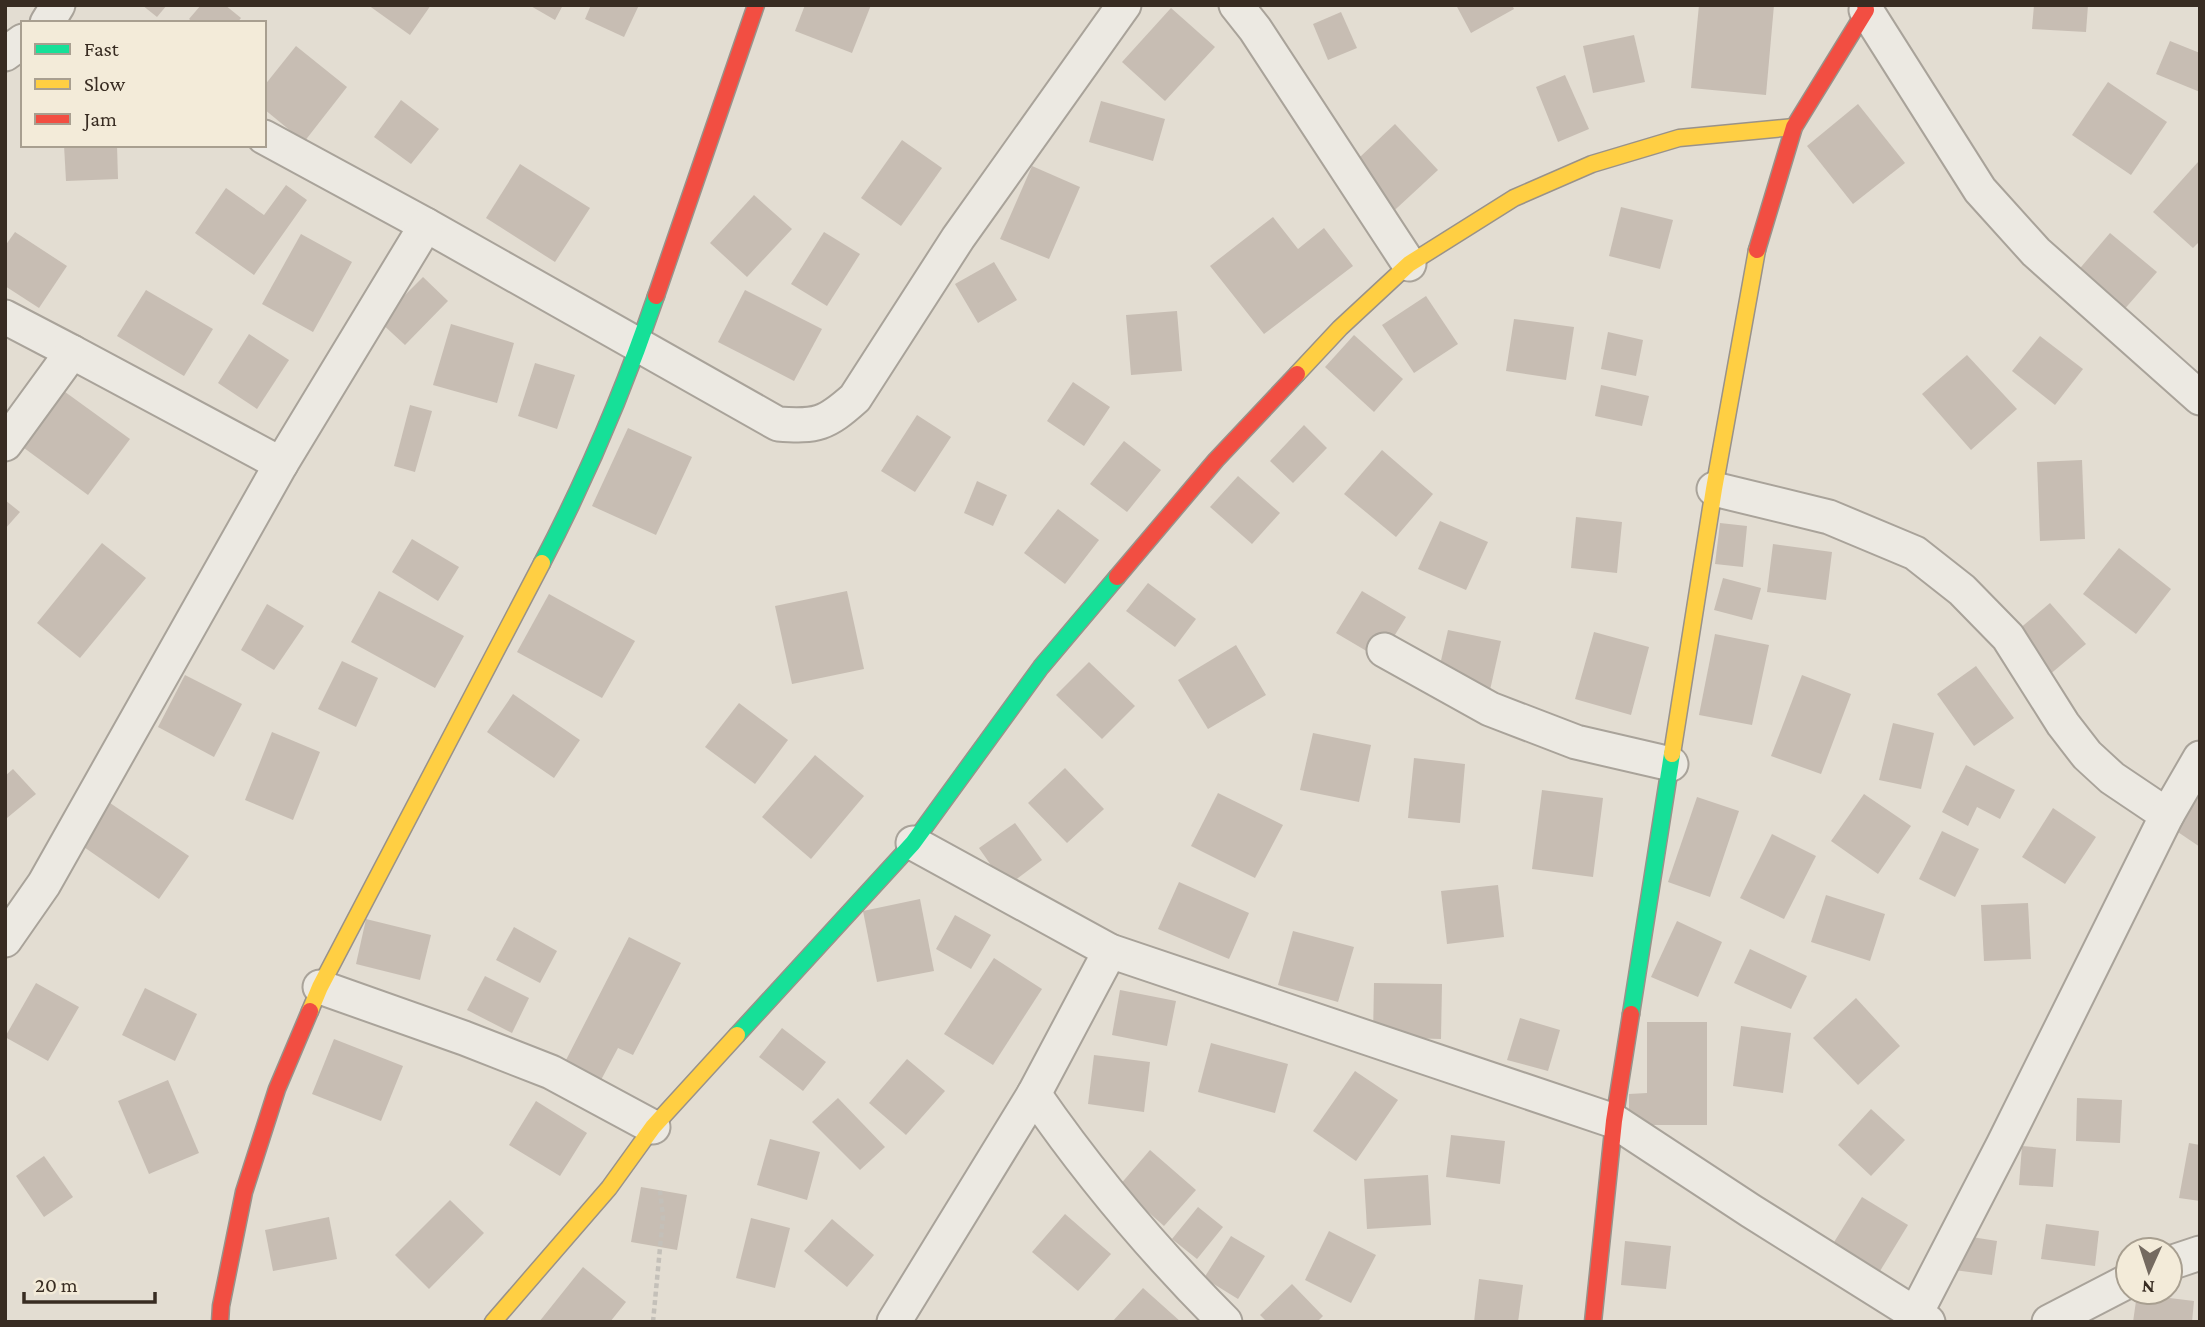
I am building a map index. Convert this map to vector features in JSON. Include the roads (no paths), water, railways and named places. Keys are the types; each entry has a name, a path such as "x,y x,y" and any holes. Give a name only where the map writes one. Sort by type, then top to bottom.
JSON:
{"street":[{"path":"220,1322 244,1192 276,1088 320,987 555,538 603,433 639,345 756,5"},
{"path":"266,138 426,225 778,424 808,426 836,415 855,398 958,238 1124,5"},
{"path":"1236,5 1255,29 1409,264"},
{"path":"1593,1322 1614,1121 1714,489 1757,250 1794,127 1866,8 1980,190 2036,252 2200,398"},
{"path":"5,54 21,42"},
{"path":"493,1322 609,1188 653,1127 913,843 1041,667 1216,460 1340,328 1409,264 1514,198 1592,164 1679,138 1794,127"},
{"path":"5,940 44,884 281,464 426,225"},
{"path":"5,317 281,464"},
{"path":"5,444 72,352"},
{"path":"1714,489 1829,517 1915,553 1962,590 2008,637 2063,724 2087,755 2112,778 2167,815"},
{"path":"1384,650 1490,709 1576,742 1671,764"},
{"path":"913,843 1110,951 1614,1121 1921,1318 2003,1145 2167,815 2200,758"},
{"path":"894,1322 1034,1094 1110,951"},
{"path":"320,987 551,1072 653,1127"},
{"path":"1034,1094 1072,1148 1123,1209 1225,1322"},
{"path":"2049,1322 2114,1288"}]}
